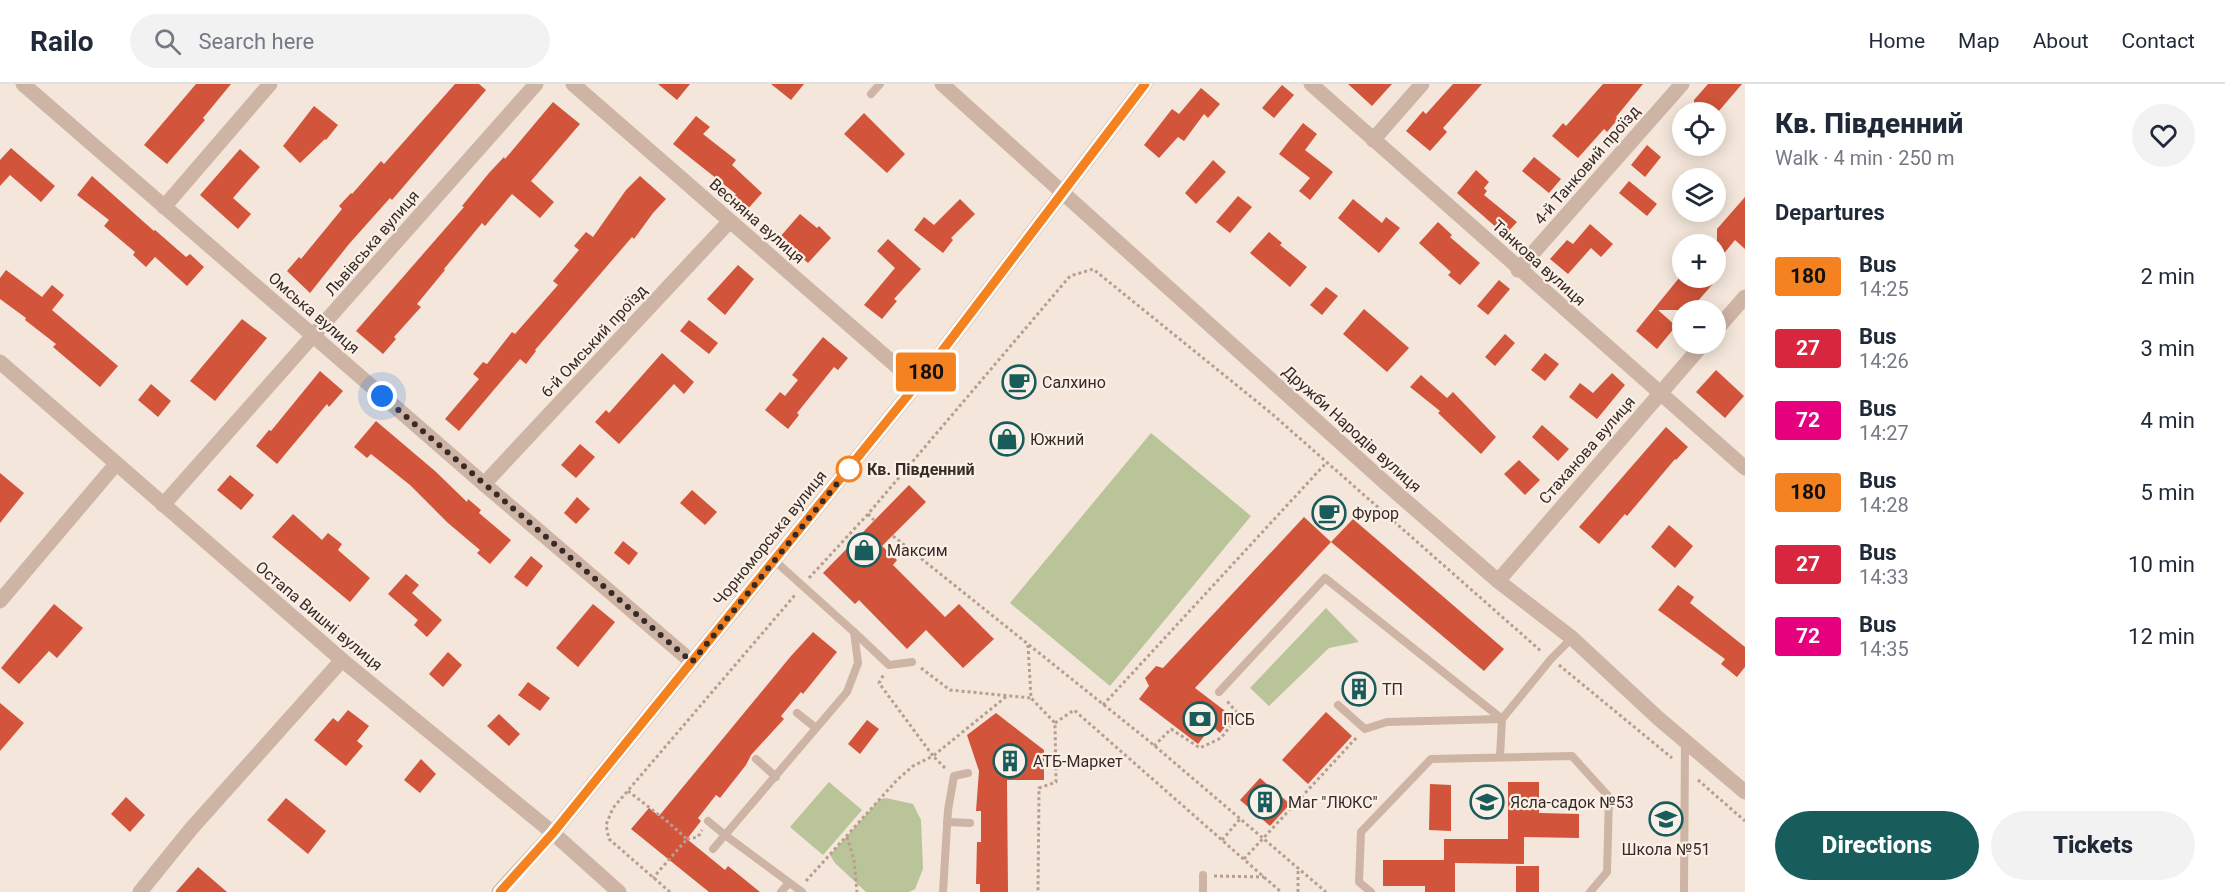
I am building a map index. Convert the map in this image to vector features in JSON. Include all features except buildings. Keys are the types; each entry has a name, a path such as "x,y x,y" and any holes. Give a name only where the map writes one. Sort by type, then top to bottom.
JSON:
{"street":[{"name":"Омська вулиця","path":"23,84 313,337 692,662"},
{"path":"164,207 270,84"},
{"name":"Львівська вулиця","path":"163,505 537,84"},
{"name":"Весняна вулиця","path":"573,84 917,384"},
{"name":"Дружби Народів вулиця","path":"942,84 1391,489 1498,581 1572,639 1745,792"},
{"name":"Чорноморська вулиця","path":"498,890 553,833 775,561 917,384 1145,84"},
{"name":"Танкова вулиця","path":"1311,84 1518,270 1745,468"},
{"path":"1373,140 1422,84"},
{"name":"4-й Танковий проїзд","path":"1518,270 1682,84"},
{"name":"6-й Омський проїзд","path":"484,484 730,221"},
{"path":"1726,319 1745,297"},
{"name":"Стаханова вулиця","path":"1498,581 1694,354"},
{"name":"Остапа Вишні вулиця","path":"0,362 342,660 553,833 614,891"},
{"path":"0,601 116,464"},
{"path":"140,892 191,830 342,660"}],"lane":[{"path":"872,94 880,84"},
{"path":"775,561 889,665 912,662"},
{"path":"1219,692 1325,579 1502,719"},
{"path":"713,849 847,692 858,663 854,632"},
{"path":"1500,757 1502,719 1551,659 1572,639"},
{"path":"1338,705 1365,729 1387,722 1502,719"},
{"path":"797,714 816,728"},
{"path":"1684,892 1683,767 1685,741"},
{"path":"1371,892 1359,882 1361,832 1431,759 1572,756 1609,797 1607,872 1590,892"},
{"path":"756,759 776,777"},
{"path":"943,892 947,822 954,776 968,773"},
{"path":"708,821 800,891"},
{"path":"947,822 970,823"},
{"path":"1203,875 1203,892"},
{"path":"781,892 789,883"}],"path":[{"path":"670,892 609,839 606,825 613,808 802,587 868,514 1070,276 1093,269 1271,414 1551,659 1745,821"},
{"path":"1103,705 1326,463"},
{"path":"868,514 874,520"},
{"path":"892,536 973,598 1154,746 1326,892"},
{"path":"1028,645 1031,698 1055,723 1056,782 1039,788 1038,892"},
{"path":"912,662 950,690 1031,698"},
{"path":"889,665 879,684 933,756 954,776"},
{"path":"1154,746 1171,729 1200,748 1221,738 1239,715 1219,692"},
{"path":"800,891 897,780 913,766 933,756 1007,696"},
{"path":"1055,723 1074,710 1281,892"},
{"path":"1244,859 1365,729"},
{"path":"628,791 687,839"},
{"path":"1222,840 1240,819"},
{"path":"653,878 687,839 698,837 708,821"},
{"path":"847,837 854,860 857,892"},
{"path":"1298,868 1298,892"},
{"path":"1203,875 1264,877"}],"green space":[{"path":"1151,433 1251,516 1110,686 1010,603"},
{"path":"1326,608 1359,642 1329,648 1269,706 1250,688"},
{"path":"829,782 862,810 823,855 790,827"},
{"path":"886,798 913,804 921,820 923,869 915,889 909,892 866,892 835,863 830,855 880,799"}],"bus line":[{"name":"180","path":"500,892 553,833 917,384 1145,84"}],"place":[{"name":"Салхино","path":"1019,382"},
{"name":"Южний","path":"1007,439"},
{"name":"Кв. Південний","path":"849,469"},
{"name":"Фурор","path":"1329,513"},
{"name":"Максим","path":"864,550"},
{"name":"ТП","path":"1359,689"},
{"name":"ПСБ","path":"1200,719"},
{"name":"АТБ-Маркет","path":"1010,761"},
{"name":"Маг \"ЛЮКС\"","path":"1265,802"},
{"name":"Ясла-садок №53","path":"1487,802"},
{"name":"Школа №51","path":"1666,819"}],"route":[{"path":"382,396 692,662 849,469"}]}
